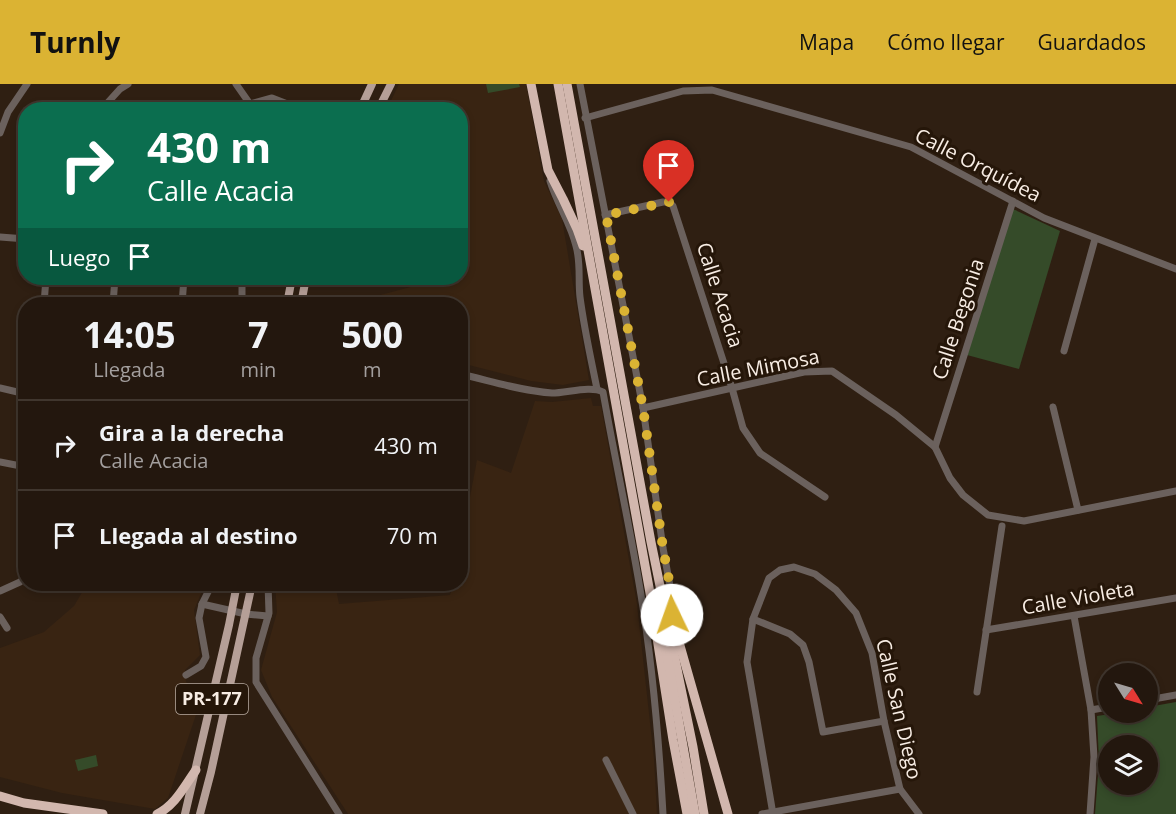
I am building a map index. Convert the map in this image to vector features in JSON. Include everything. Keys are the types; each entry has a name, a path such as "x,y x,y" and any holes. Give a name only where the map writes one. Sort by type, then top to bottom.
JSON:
{"highway":[{"path":"531,84 548,170 577,229 586,259 592,268"},
{"path":"558,84 650,593 673,740 692,809"},
{"path":"567,84 651,542 693,747 692,809"},
{"path":"651,542 656,546 666,593 728,814"},
{"path":"157,814 174,802 196,770"},
{"path":"0,796 24,803 103,814"},
{"path":"692,809 704,814"}],"main road":[{"path":"364,102 372,84"},
{"path":"382,102 391,84"},
{"name":"PR-177","path":"184,814 236,591"},
{"name":"PR-177","path":"200,814 251,591"}],"street":[{"path":"0,133 8,112 27,84"},
{"path":"108,102 128,84"},
{"path":"236,84 246,102"},
{"path":"580,84 643,408 673,602 672,615"},
{"name":"Calle Orquídea","path":"585,118 683,91 712,90 911,147 1044,218 1176,269"},
{"path":"260,102 272,98 282,102"},
{"path":"548,170 556,198 576,246 580,296 639,583 648,640 663,814"},
{"name":"Calle Begonia","path":"935,447 1013,201"},
{"name":"Calle Acacia","path":"606,215 663,202 669,202 673,206 743,428 760,453 825,497"},
{"path":"0,237 18,238"},
{"path":"1064,351 1095,238"},
{"name":"Calle Mimosa","path":"643,408 804,372 832,371 896,415 935,447 950,478 963,495 988,515 1024,521 1176,491"},
{"path":"468,376 531,391 555,393 600,391"},
{"path":"0,388 18,392"},
{"path":"1053,407 1078,510"},
{"path":"0,462 18,465"},
{"path":"988,515 1002,526"},
{"path":"1002,526 1024,521"},
{"path":"977,692 1002,526"},
{"name":"Calle San Diego","path":"773,813 747,662 753,619 769,578 780,570 794,567 815,574 836,590 856,613 872,653 884,721 900,789 920,814"},
{"path":"0,591 18,583"},
{"path":"186,675 201,666 206,657 200,618 202,604 208,591"},
{"path":"268,591 268,616 256,658 256,682 339,814"},
{"name":"Calle Violeta","path":"986,630 1176,598"},
{"path":"202,604 246,614 268,616"},
{"path":"1074,616 1091,710 1094,757 1090,814"},
{"path":"0,617 8,628"},
{"path":"753,619 790,634 803,645 809,662 823,732 884,721"},
{"path":"1158,698 1176,695"},
{"path":"1091,710 1098,709"},
{"path":"606,760 633,814"},
{"path":"762,814 900,789"}],"shaded area":[{"path":"399,84 526,84 544,181 562,219 589,380 563,385 531,381 468,365 468,297 373,297 418,285 468,285 468,102 390,102"},
{"path":"591,398 593,406 601,406 637,604 654,759 657,814 348,814 272,697 261,670 277,612 276,591 336,591 339,604 450,595 451,591 468,591 468,507 477,460 511,473 535,401 552,402"},
{"path":"83,591 202,591 194,610 200,655 185,670 186,682 202,697 168,798 155,809 62,793 0,777 0,648 44,632 74,606"}],"green space":[{"path":"486,84 519,84 520,87 488,93"},
{"path":"1013,209 1060,231 1019,369 967,355"},
{"path":"1176,702 1176,814 1095,814 1098,775 1098,795 1158,795 1158,735 1098,735 1098,739 1097,716 1098,723 1158,723 1158,705"},
{"path":"96,755 98,766 78,771 75,760"}],"route":[{"path":"669,202 606,215 643,408 673,602 672,615"}]}
